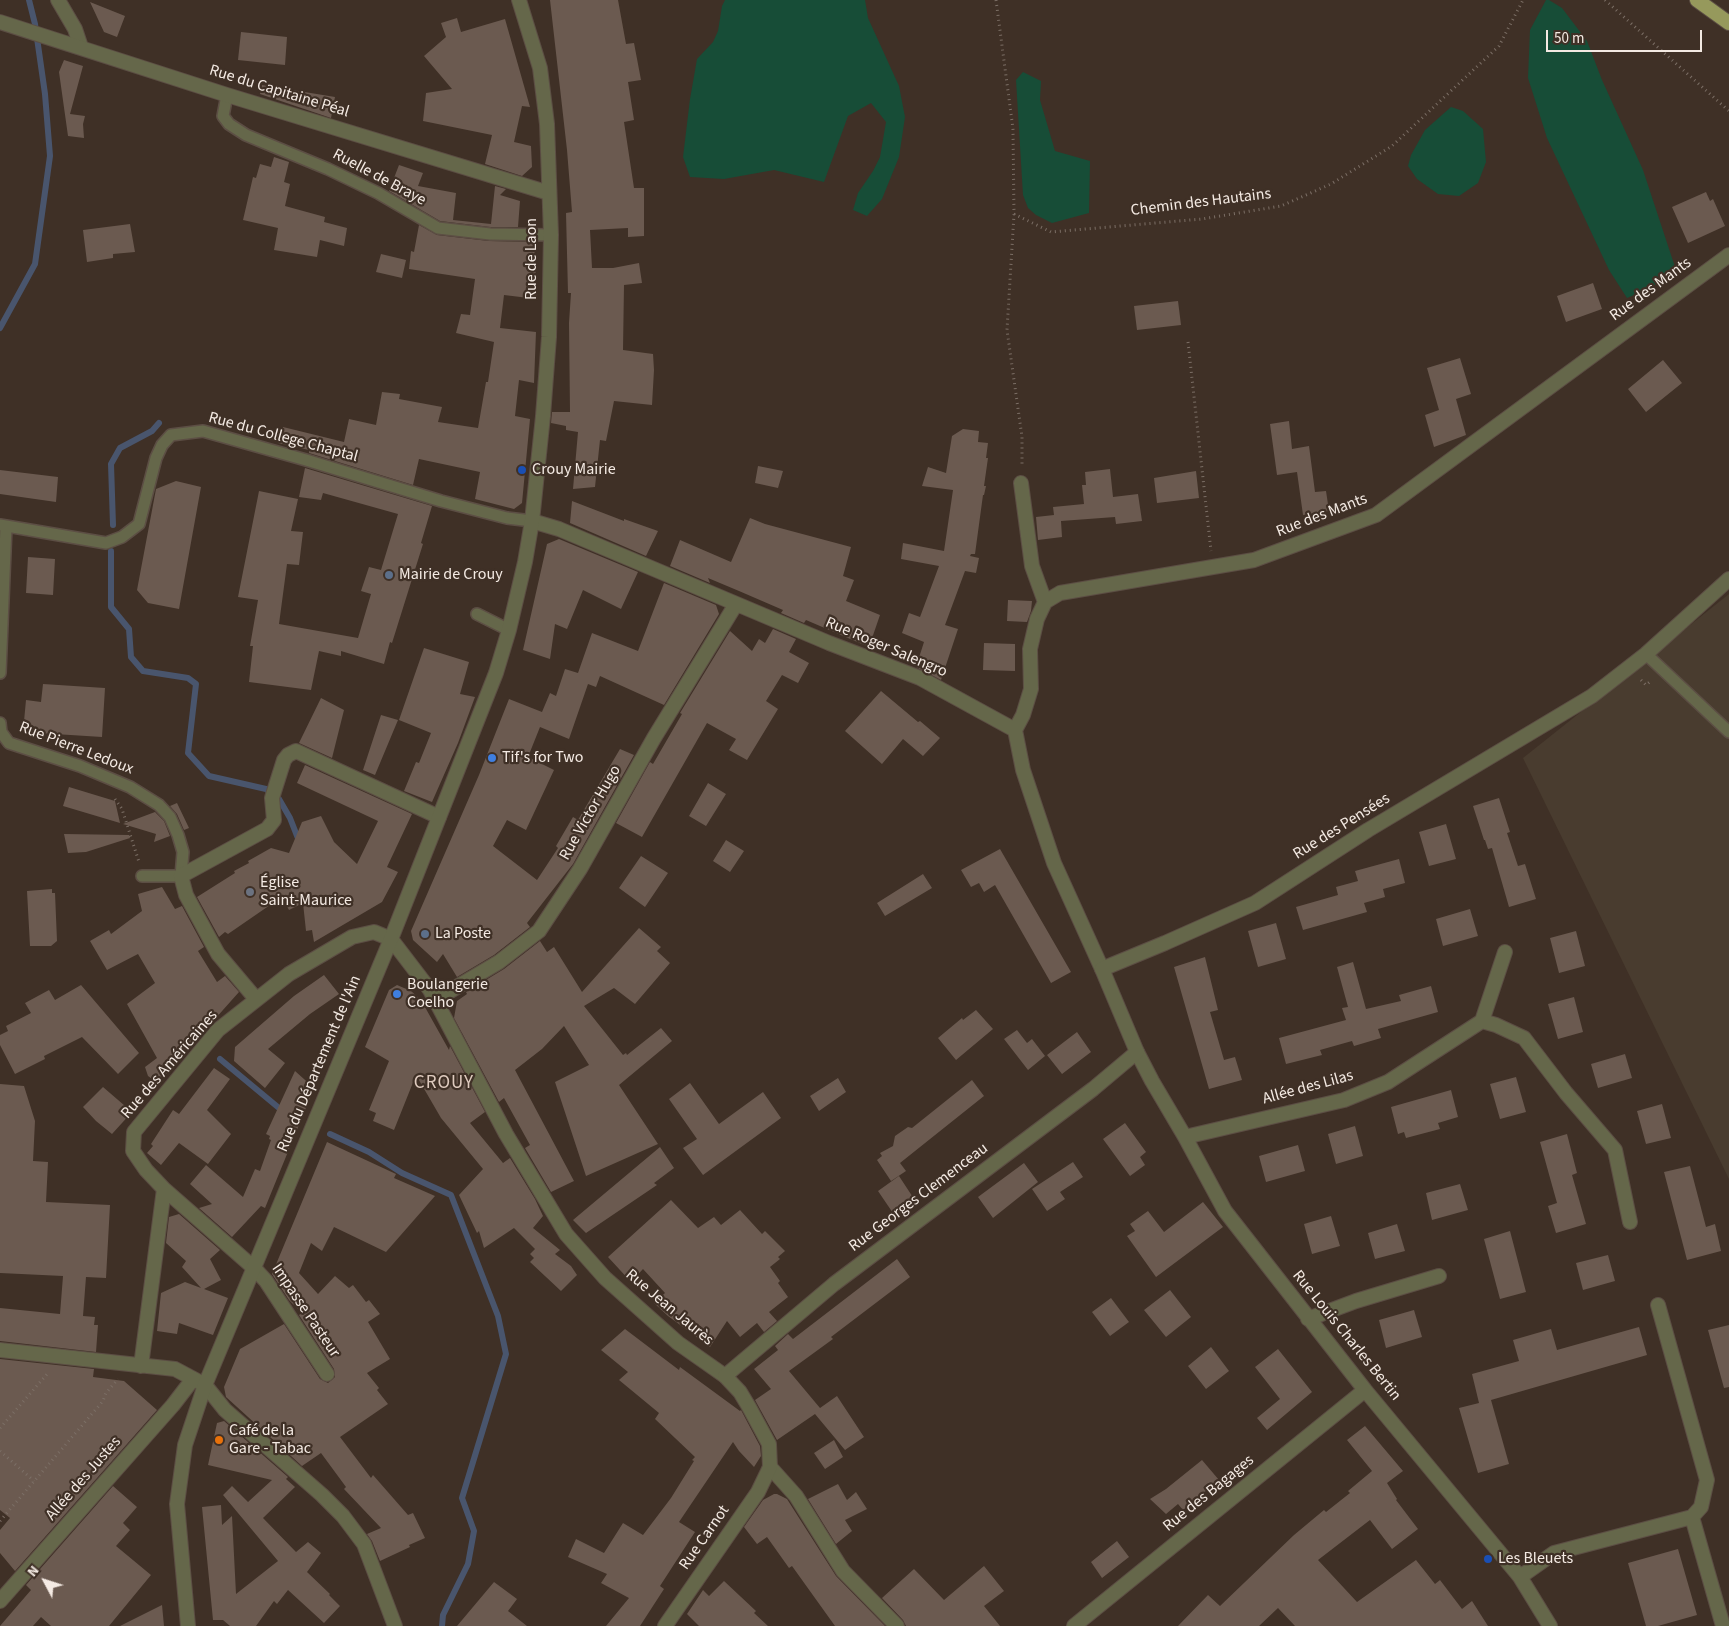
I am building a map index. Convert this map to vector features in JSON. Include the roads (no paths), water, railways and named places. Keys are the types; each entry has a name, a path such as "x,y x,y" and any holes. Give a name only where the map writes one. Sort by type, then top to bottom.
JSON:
{"main road":[{"path":"1697,0 1729,23"}],"street":[{"path":"58,0 75,29 81,47"},
{"name":"Rue de Laon","path":"519,0 540,68 547,124 551,235 549,337 532,521"},
{"name":"Rue du Capitaine Péal","path":"0,22 227,95 549,193"},
{"name":"Rue des Mants","path":"1045,602 1060,593 1254,560 1376,515 1729,255"},
{"path":"1021,483 1032,566 1045,602 1036,619 1030,649 1030,689 1023,715 1015,730 1023,770 1054,864 1102,969"},
{"name":"Rue Roger Salengro","path":"532,521 554,527 830,643 920,678 1015,730"},
{"name":"Rue du Département de l'Ain","path":"188,1626 177,1504 185,1445 199,1382 254,1268 391,939 496,674 509,630 525,562 532,521"},
{"name":"Rue des Pensées","path":"1102,969 1255,903 1368,830 1592,696 1646,654 1729,579"},
{"name":"Rue Victor Hugo","path":"435,1000 499,962 539,930 580,869 654,738 736,604"},
{"path":"256,999 218,954 186,895 181,876 267,829 274,820 274,798 284,760 288,755 296,751 439,817"},
{"name":"Rue des Américaines","path":"254,1268 164,1189 146,1170 132,1151 134,1132 218,1030 289,974 352,937 374,932 391,939"},
{"name":"Rue Jean Jaurès","path":"391,939 430,990 506,1134 566,1234 605,1278 678,1343 725,1376 740,1392 768,1444 770,1467"},
{"path":"1505,952 1482,1021 1496,1025 1524,1038 1566,1093 1616,1150 1630,1222"},
{"name":"Rue Louis Charles Bertin","path":"1102,969 1137,1052 1225,1211 1365,1390 1520,1577 1550,1626"},
{"name":"Allée des Lilas","path":"1185,1137 1344,1100 1388,1082 1482,1021"},
{"name":"Rue Georges Clemenceau","path":"725,1376 834,1284 1092,1089 1137,1052"},
{"path":"141,1366 164,1189"},
{"name":"Impasse Pasteur","path":"254,1268 266,1281 327,1374"},
{"path":"1308,1319 1356,1301 1439,1276"},
{"path":"1520,1577 1554,1553 1692,1517 1701,1507 1707,1480 1658,1305"},
{"path":"0,1350 175,1369 199,1382 225,1410 322,1495 343,1516 364,1544 395,1626"},
{"name":"Allée des Justes","path":"0,1601 173,1405 199,1382"},
{"name":"Rue des Bagages","path":"1074,1626 1365,1390"},
{"path":"770,1467 796,1496 844,1571 897,1626"},
{"name":"Rue Carnot","path":"665,1626 758,1492 770,1467"},
{"path":"1692,1517 1724,1626"}],"lane":[{"name":"Ruelle de Braye","path":"227,95 223,116 229,124 246,135 328,169 378,193 438,228 490,234 551,235"},
{"name":"Rue du College Chaptal","path":"3,526 106,543 122,537 139,524 156,458 162,445 172,435 203,432 306,460 450,503 507,518 532,521"},
{"path":"0,673 3,526"},
{"path":"477,614 509,630"},
{"path":"1646,654 1729,732"},
{"name":"Rue Pierre Ledoux","path":"0,730 9,743 80,766 130,787 159,804 170,817 178,835 182,852 181,876"},
{"path":"142,876 181,876"}],"waterway":[{"path":"0,328 35,264 50,156 45,94 35,24 29,0"},
{"path":"113,525 111,464 120,448 152,431 159,423"},
{"path":"111,551 111,607 129,629 131,657 143,671 188,678 196,684 188,753 209,776 266,789 279,799 290,818 299,841"},
{"path":"220,1059 285,1113"},
{"path":"330,1134 369,1152 402,1173 451,1195 498,1316 506,1354 462,1498 474,1531 468,1564 443,1615 442,1626"}],"place":[{"name":"Crouy Mairie","path":"522,470"},
{"name":"Mairie de Crouy","path":"389,575"},
{"name":"Tif's for Two","path":"492,758"},
{"name":"Église Saint-Maurice","path":"250,892"},
{"name":"La Poste","path":"425,934"},
{"name":"Boulangerie Coelho","path":"397,994"},
{"name":"Café de la Gare - Tabac","path":"219,1440"},
{"name":"Les Bleuets","path":"1488,1559"}],"district":[{"name":"CROUY","path":"444,1084"}]}
